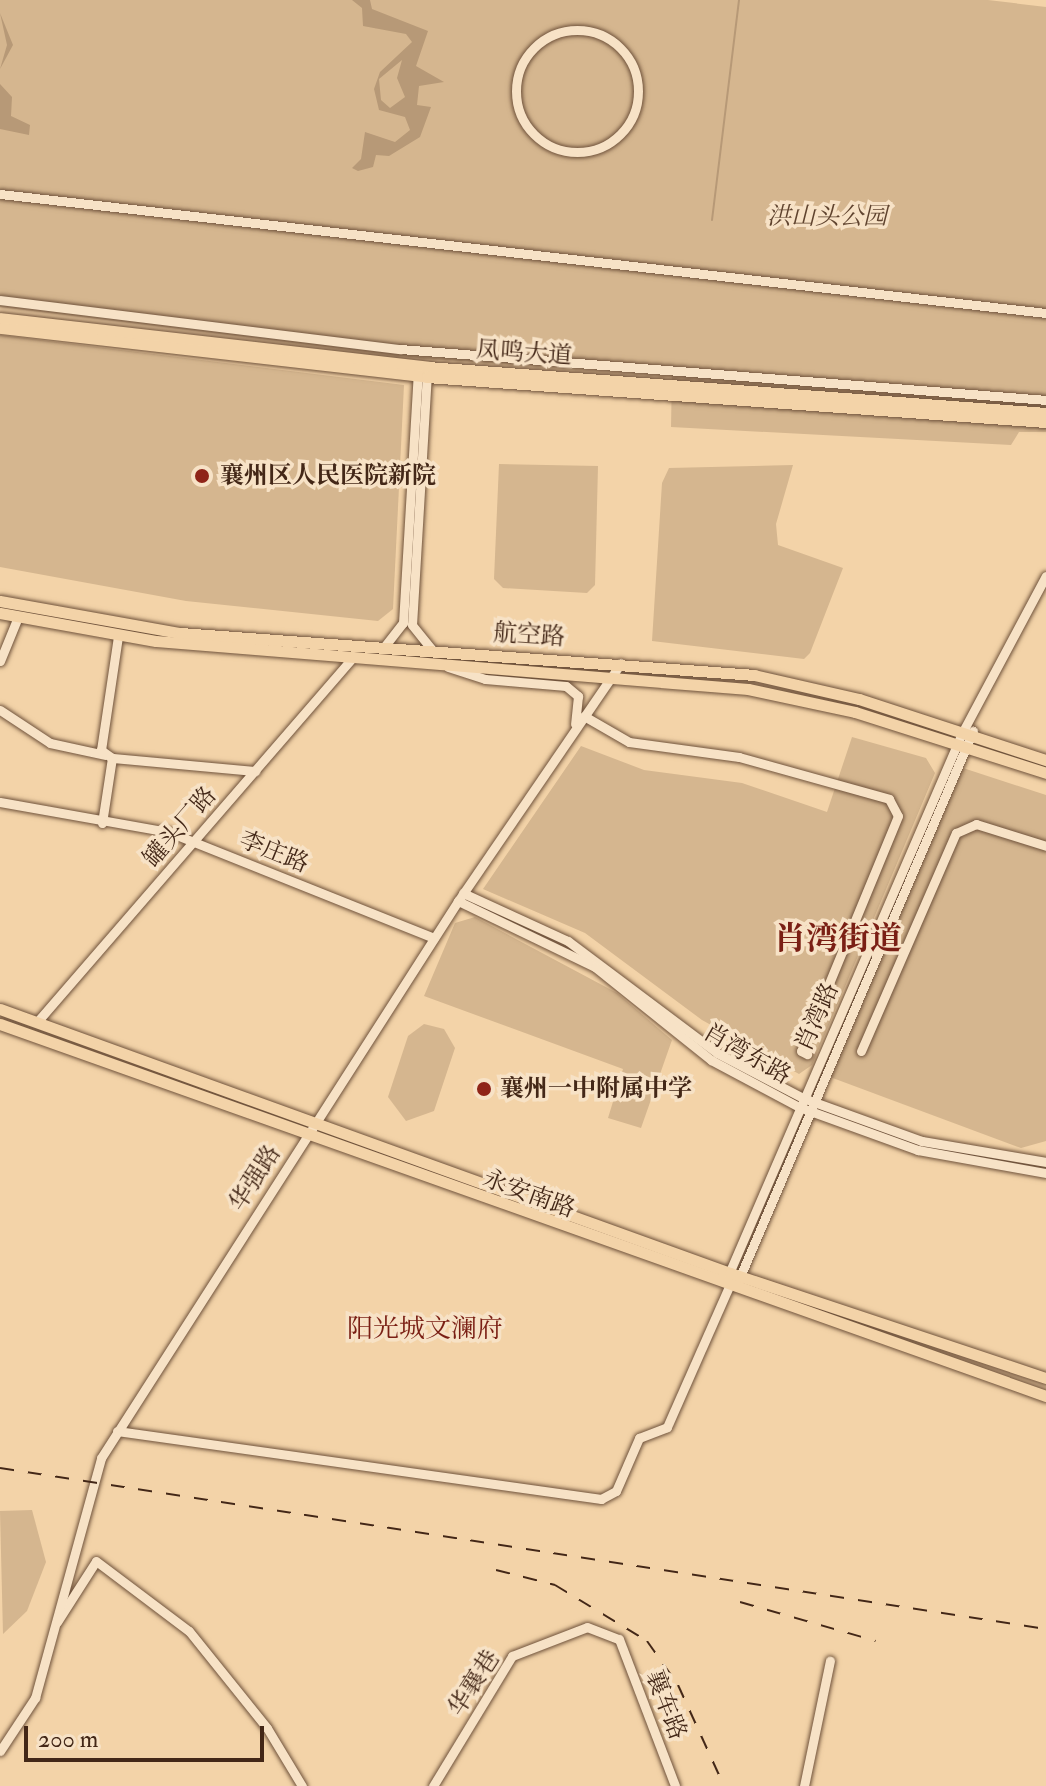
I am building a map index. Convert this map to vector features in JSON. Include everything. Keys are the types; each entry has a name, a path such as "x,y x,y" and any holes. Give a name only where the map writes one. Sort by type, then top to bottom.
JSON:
{"main road":[{"name":"凤鸣大道","path":"0,318 423,372"},
{"name":"凤鸣大道","path":"0,328 423,372 1046,413"},
{"name":"凤鸣大道","path":"722,391 1046,422"},
{"name":"航空路","path":"0,601 180,633 621,663 767,678 965,740 1046,773"},
{"name":"航空路","path":"0,613 118,636 748,689 1046,760"},
{"name":"永安南路","path":"0,1009 735,1274 1046,1378"},
{"name":"永安南路","path":"0,1024 728,1289 1046,1396"}],"street":[{"path":"575,30 615,42 629,58 638,88 632,119 620,136 585,152 534,135 523,119 516,82 536,45 575,30"},
{"path":"0,194 1046,313"},
{"path":"0,300 400,349 724,371 1046,400"},
{"path":"384,647 403,623 423,372"},
{"path":"423,372 412,625 432,650"},
{"name":"肖湾路","path":"735,1274 801,1103 965,740 1046,576"},
{"path":"0,661 18,617"},
{"path":"110,757 101,750 118,636"},
{"name":"罐头厂路","path":"37,1022 353,657"},
{"name":"华强路","path":"0,1751 35,1698 85,1500 117,1431 460,897 621,663"},
{"path":"437,664 485,679 566,686 580,708 571,735"},
{"path":"0,710 50,743 110,757 255,771"},
{"path":"584,716 629,742 739,757 889,799 898,816 801,1051 807,1054"},
{"name":"肖湾路","path":"117,1431 601,1499 616,1491 639,1438 667,1427 812,1107 965,740"},
{"path":"102,823 110,757"},
{"name":"李庄路","path":"0,802 194,842 434,938"},
{"path":"861,1051 956,833 976,824 1046,846"},
{"name":"肖湾东路","path":"460,897 579,948 717,1053 801,1103 918,1150 1046,1173"},
{"name":"肖湾东路","path":"812,1107 922,1141 1046,1162"},
{"path":"53,1629 96,1561 189,1631 267,1728 302,1786"},
{"name":"华襄巷","path":"433,1786 512,1656 587,1627 619,1639"},
{"name":"襄车路","path":"619,1639 675,1786"},
{"path":"804,1786 830,1661"}],"green space":[{"name":"洪山头公园","path":"0,0 988,0 1046,7 1046,432 1019,432 1011,445 671,427 672,373 425,359 0,307"},
{"name":"襄州区人民医院新院","path":"0,335 404,385 393,609 378,621 186,601 0,567"},
{"path":"499,464 598,466 595,585 587,593 503,588 494,579"},
{"path":"793,465 776,524 778,545 843,568 810,653 804,659 652,641 662,483 669,468"},
{"path":"852,737 926,758 935,773 812,1065 799,1074 702,1020 585,933 483,889 581,746 644,770 742,783 827,812"},
{"path":"963,768 1046,795 1046,1141 1021,1148 830,1077"},
{"path":"475,917 617,993 672,1040 641,1128 608,1118 623,1069 424,996 455,923"},
{"path":"424,1024 444,1029 455,1048 434,1111 406,1121 388,1097 408,1036"},
{"path":"32,1510 46,1562 27,1611 3,1634 0,1511"}],"shaded area":[{"path":"352,0 370,0 372,9 428,31 416,66 444,82 419,86 417,105 431,107 420,137 389,156 376,155 373,167 358,171 352,168 361,159 365,132 395,142 410,130 405,117 379,110 374,89 380,72 412,42 406,34 363,26 362,8","holes":["402,60 397,78 405,97 390,108 381,100 379,79"]},
{"path":"0,13 13,45 0,69 7,45"},
{"path":"0,84 12,97 11,116 30,125 29,135 0,129"}],"waterway":[{"path":"712,220 739,0"}],"railway":[{"path":"0,1468 1046,1629"},
{"path":"496,1570 555,1585 647,1641 678,1685 724,1786"},
{"path":"740,1602 876,1641"}],"place":[{"name":"襄州区人民医院新院","path":"202,476"},
{"name":"襄州一中附属中学","path":"484,1089"}],"district":[{"name":"肖湾街道","path":"838,939"},
{"name":"阳光城文澜府","path":"425,1330"}]}
